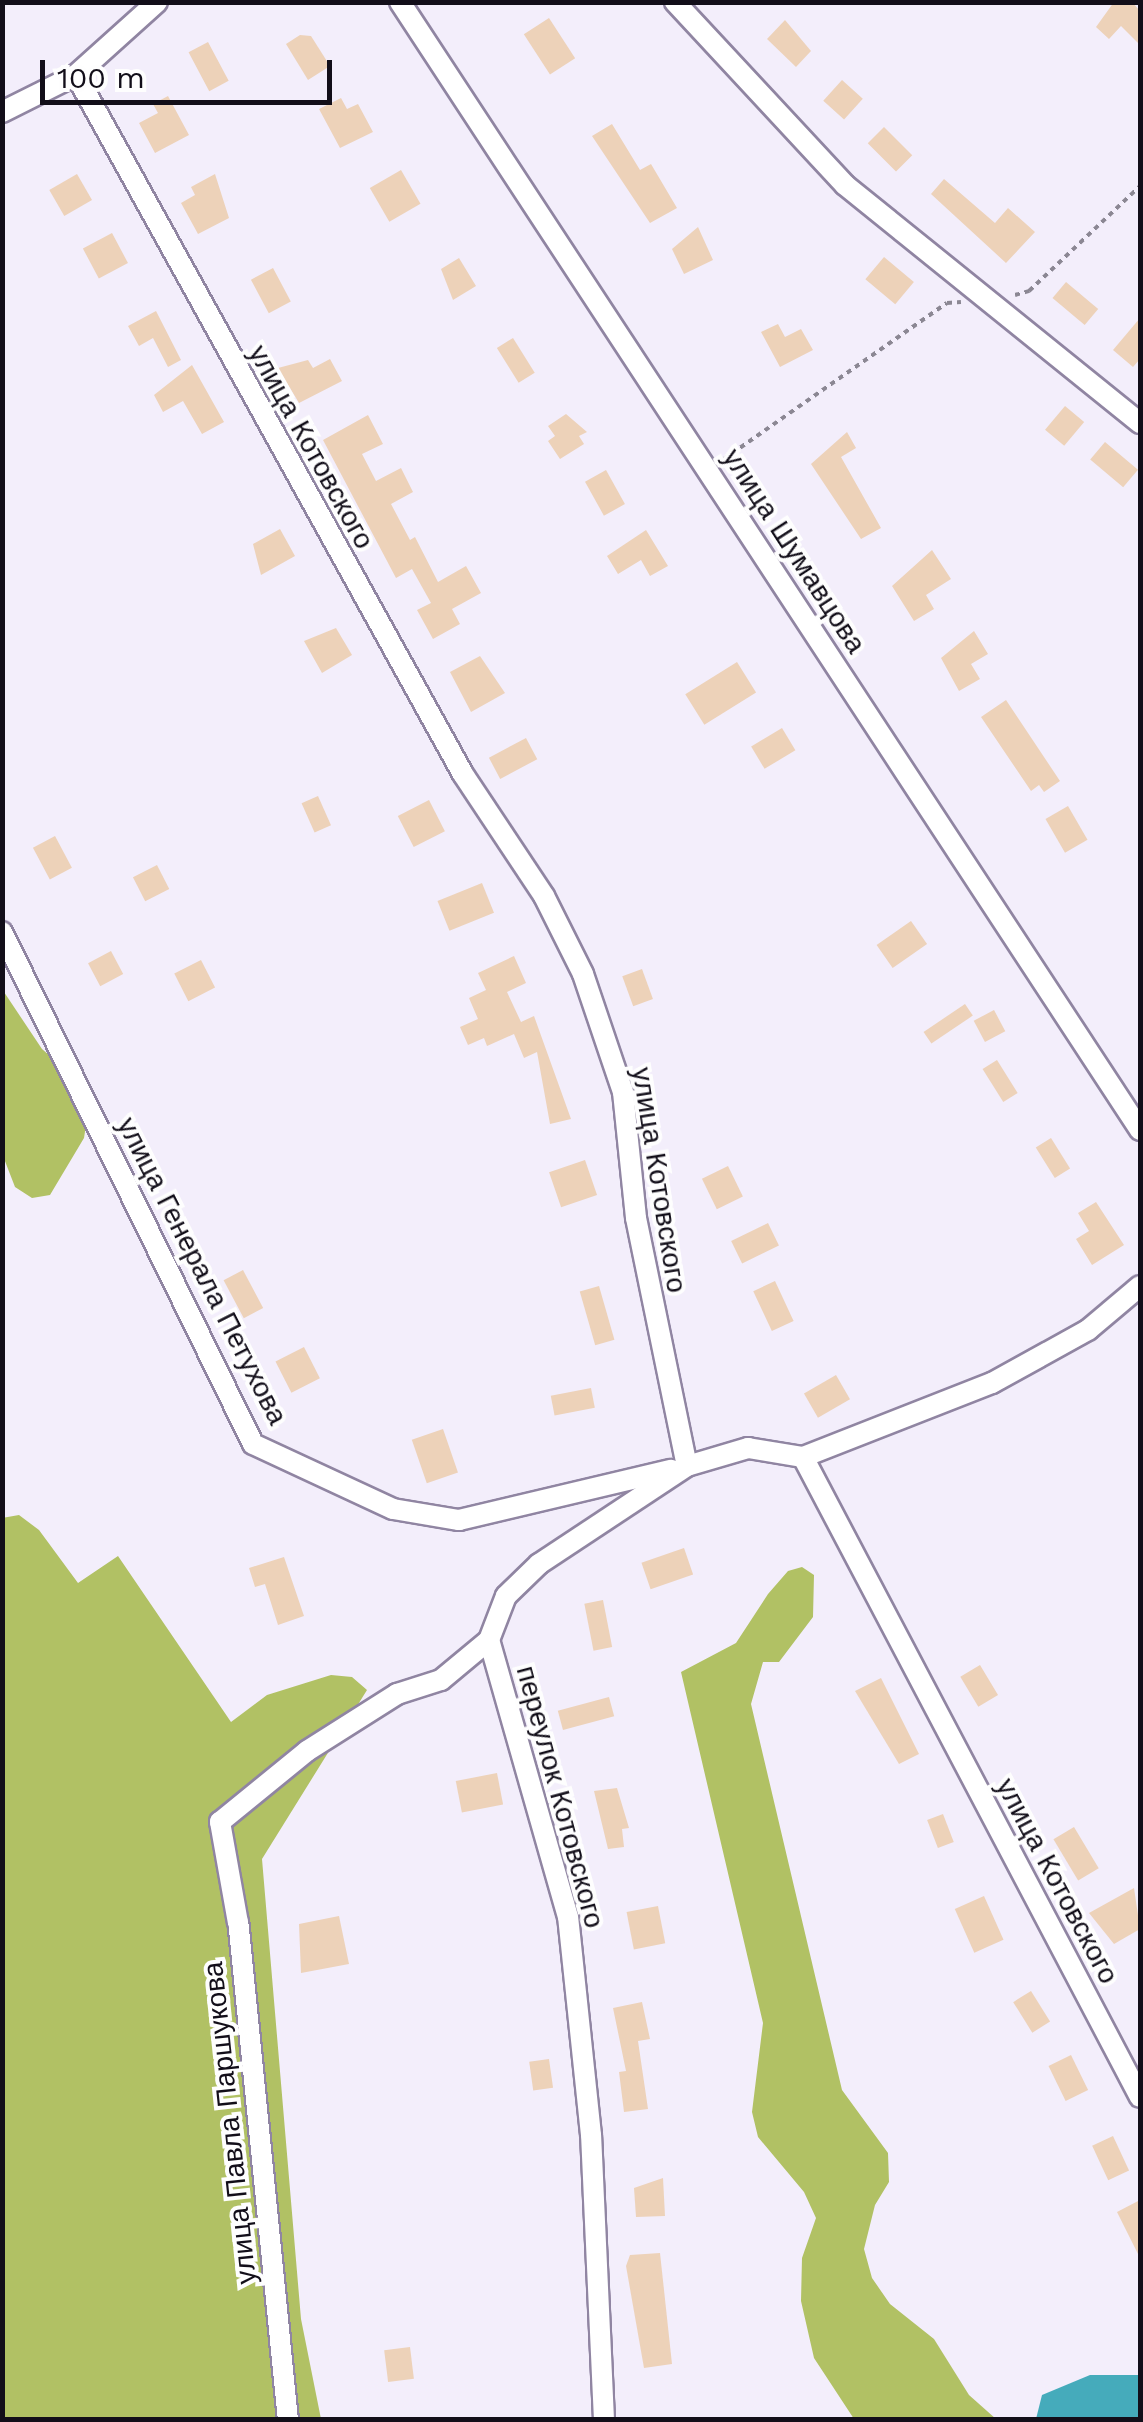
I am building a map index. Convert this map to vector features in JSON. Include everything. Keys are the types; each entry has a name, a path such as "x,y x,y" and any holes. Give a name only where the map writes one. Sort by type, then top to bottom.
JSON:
{"street":[{"path":"2,112 76,75 157,2"},
{"name":"улица Шумавцова","path":"400,2 1140,1130"},
{"path":"675,2 845,185 1140,422"},
{"name":"улица Котовского","path":"76,75 462,774 544,896 583,974 623,1092 636,1218 688,1466"},
{"name":"улица Генерала Петухова","path":"2,932 253,1444 394,1508 458,1520 688,1466"},
{"path":"688,1466 748,1448 803,1457 992,1382 1088,1330 1140,1286"},
{"name":"улица Котовского","path":"803,1457 1140,2097"},
{"name":"переулок Котовского","path":"604,2420 591,2135 568,1916 489,1640 506,1596 539,1564 688,1466"},
{"name":"улица Павла Паршукова","path":"288,2420 238,1922 220,1822 308,1751 397,1694 442,1680 489,1640"}],"path":[{"path":"707,468 947,303 992,300 1028,291 1140,186"}],"green space":[{"path":"2,989 42,1049 72,1075 87,1119 84,1138 50,1195 32,1198 15,1187 3,1156"},
{"path":"19,1515 39,1530 78,1583 118,1556 231,1722 267,1695 331,1675 352,1677 367,1690 262,1859 301,2319 321,2419 3,2420 2,1518"},
{"path":"802,1567 814,1575 813,1617 779,1662 763,1662 751,1704 842,2090 888,2153 889,2182 875,2205 864,2249 872,2278 890,2304 934,2339 969,2395 996,2419 854,2419 814,2358 801,2301 802,2258 816,2218 804,2192 758,2137 752,2112 763,2023 681,1672 736,1643 768,1594 788,1571"}],"water":[{"path":"1090,2375 1140,2375 1140,2419 1036,2419 1042,2395"}],"building":[{"path":"1114,2 1132,2 1140,11 1140,45 1121,26 1109,39 1096,27"},
{"path":"549,18 575,58 550,75 524,34"},
{"path":"785,20 811,51 796,67 767,39"},
{"path":"300,35 311,36 330,66 308,80 286,44"},
{"path":"208,42 229,81 209,91 189,52"},
{"path":"842,80 863,99 844,120 823,101"},
{"path":"168,96 189,135 155,153 139,123 158,113 153,104"},
{"path":"341,98 347,109 358,104 373,132 340,148 319,109"},
{"path":"612,124 640,170 651,164 677,208 650,223 592,136"},
{"path":"884,127 912,155 896,172 868,143"},
{"path":"401,170 420,204 389,222 370,188"},
{"path":"77,174 92,200 64,216 49,190"},
{"path":"215,174 229,218 198,234 181,203 195,195 191,187"},
{"path":"944,179 995,223 1008,208 1035,232 1006,263 931,194"},
{"path":"698,227 713,260 684,274 672,249"},
{"path":"112,233 128,263 99,279 83,248"},
{"path":"884,257 914,282 895,304 865,279"},
{"path":"459,258 476,286 453,300 441,269"},
{"path":"273,268 291,302 269,313 251,280"},
{"path":"1066,282 1098,309 1085,325 1053,298"},
{"path":"156,311 181,360 168,367 153,338 139,346 128,326"},
{"path":"1140,318 1140,359 1133,367 1113,350"},
{"path":"778,324 785,337 801,329 813,350 780,367 761,332"},
{"path":"513,338 535,373 519,383 497,348"},
{"path":"330,359 342,381 299,403 278,368 308,360 313,368"},
{"path":"192,365 224,422 202,434 183,401 163,412 154,395"},
{"path":"1065,406 1084,422 1064,446 1045,430"},
{"path":"566,414 587,432 579,436 584,444 560,459 548,441 555,436 548,426"},
{"path":"368,415 383,444 362,454 376,481 401,468 413,492 391,504 410,540 415,537 438,582 466,566 481,593 452,609 460,624 433,639 417,610 431,603 412,569 396,578 323,440"},
{"path":"847,432 856,448 841,457 881,528 861,539 811,464"},
{"path":"1105,442 1138,470 1123,487 1090,460"},
{"path":"606,470 625,504 604,516 585,482"},
{"path":"280,529 295,556 261,575 253,544"},
{"path":"646,530 668,566 650,576 641,560 618,574 607,556"},
{"path":"932,550 951,579 926,595 934,609 914,621 892,586"},
{"path":"336,628 352,655 322,673 304,641"},
{"path":"974,631 988,654 971,664 980,679 959,691 941,658"},
{"path":"480,656 505,693 471,712 450,672"},
{"path":"737,662 756,693 704,725 685,694"},
{"path":"1006,700 1060,781 1044,792 1039,785 1031,791 981,717"},
{"path":"782,728 795,750 765,769 751,747"},
{"path":"526,738 537,759 500,779 489,758"},
{"path":"318,796 331,825 315,833 302,803"},
{"path":"429,800 445,831 414,847 398,816"},
{"path":"1068,806 1088,840 1065,853 1045,819"},
{"path":"55,836 72,868 50,880 33,848"},
{"path":"157,865 169,889 145,901 133,877"},
{"path":"482,883 494,913 449,931 437,901"},
{"path":"911,921 927,944 893,968 877,945"},
{"path":"111,951 123,974 100,986 88,963"},
{"path":"514,956 526,983 507,992 521,1022 534,1016 571,1119 550,1124 537,1052 524,1058 514,1034 487,1046 484,1038 468,1045 460,1027 478,1019 469,998 486,990 478,973"},
{"path":"201,960 215,988 188,1001 174,974"},
{"path":"642,969 653,999 633,1006 622,976"},
{"path":"965,1004 973,1016 931,1044 924,1032"},
{"path":"994,1010 1005,1031 985,1042 974,1021"},
{"path":"997,1060 1018,1093 1003,1102 983,1069"},
{"path":"1051,1138 1070,1169 1055,1178 1036,1148"},
{"path":"585,1160 597,1195 561,1207 549,1172"},
{"path":"728,1166 743,1197 717,1209 702,1179"},
{"path":"1096,1202 1124,1245 1092,1265 1076,1239 1089,1231 1078,1213"},
{"path":"768,1223 779,1245 742,1263 731,1241"},
{"path":"243,1270 263,1308 244,1318 224,1280"},
{"path":"775,1281 794,1321 772,1331 753,1291"},
{"path":"599,1286 614,1340 595,1345 580,1292"},
{"path":"304,1347 320,1378 291,1393 275,1362"},
{"path":"836,1375 850,1399 818,1418 804,1394"},
{"path":"591,1388 595,1408 555,1415 551,1396"},
{"path":"443,1429 458,1472 427,1483 412,1440"},
{"path":"684,1548 693,1574 651,1589 641,1563"},
{"path":"284,1557 304,1616 278,1625 265,1584 255,1587 249,1568"},
{"path":"603,1600 612,1647 594,1651 584,1604"},
{"path":"980,1665 998,1695 978,1707 960,1677"},
{"path":"881,1678 919,1754 899,1764 855,1691"},
{"path":"609,1697 614,1716 563,1730 558,1711"},
{"path":"497,1773 503,1804 462,1812 456,1781"},
{"path":"617,1788 629,1828 622,1829 624,1847 608,1849 594,1791"},
{"path":"943,1814 954,1842 938,1848 927,1820"},
{"path":"1074,1827 1099,1868 1078,1881 1053,1839"},
{"path":"1134,1888 1140,1929 1114,1944 1089,1913"},
{"path":"984,1896 1004,1940 974,1953 955,1909"},
{"path":"658,1906 665,1943 634,1949 627,1912"},
{"path":"339,1916 349,1964 301,1973 299,1924"},
{"path":"1031,1991 1050,2022 1032,2033 1013,2002"},
{"path":"642,2002 650,2039 638,2041 648,2109 624,2112 619,2072 626,2071 613,2008"},
{"path":"1071,2055 1088,2090 1066,2101 1049,2066"},
{"path":"549,2059 553,2088 533,2091 529,2062"},
{"path":"1113,2136 1129,2170 1108,2180 1092,2146"},
{"path":"663,2178 665,2216 636,2217 634,2188"},
{"path":"1140,2200 1140,2258 1117,2212"},
{"path":"660,2253 672,2364 644,2368 626,2266 630,2255"},
{"path":"410,2347 414,2379 388,2382 384,2350"}]}
